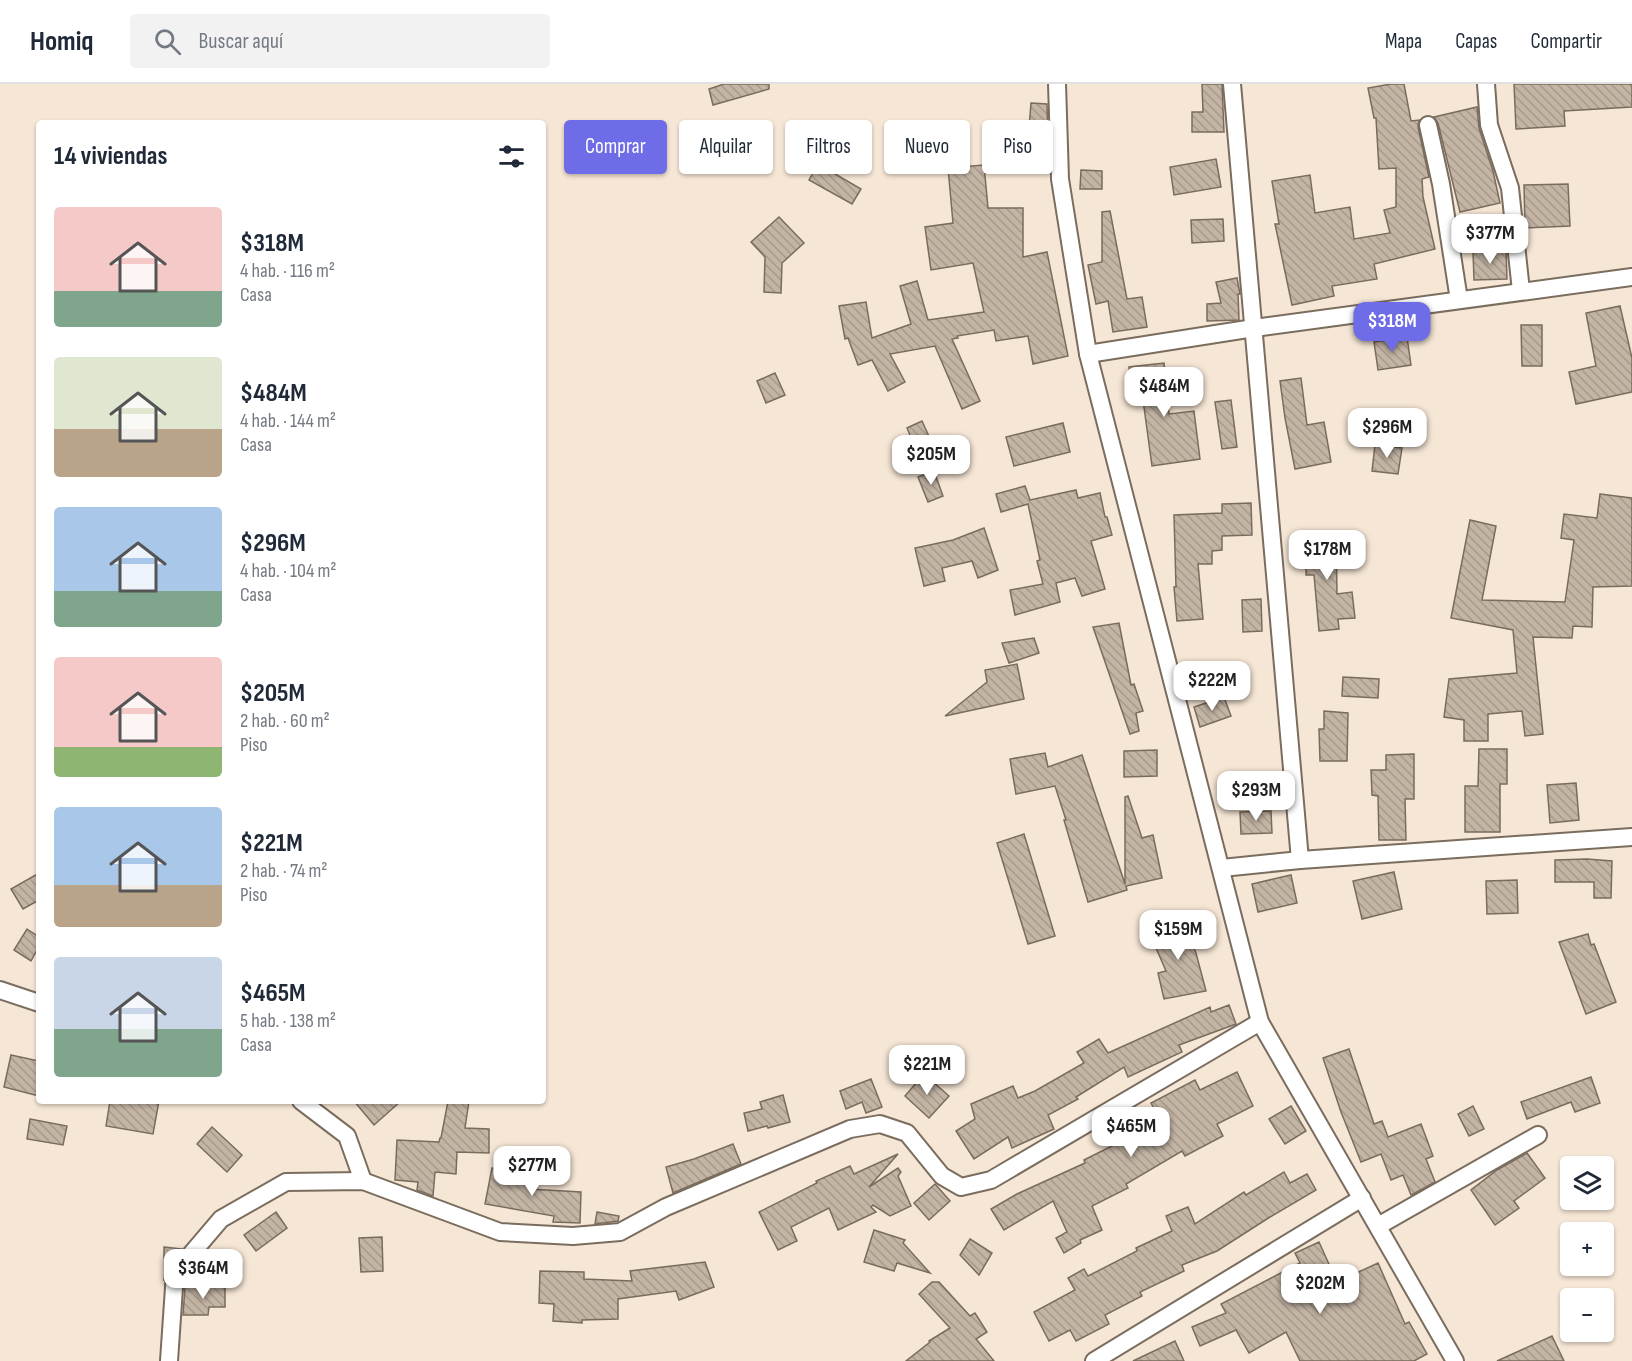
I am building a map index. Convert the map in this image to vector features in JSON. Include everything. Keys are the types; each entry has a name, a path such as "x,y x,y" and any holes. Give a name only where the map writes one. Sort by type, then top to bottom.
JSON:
{"street":[{"path":"1057,84 1060,179 1088,354 1260,1022 1455,1361"},
{"path":"1232,84 1300,860"},
{"path":"1486,84 1489,124 1510,188 1521,291"},
{"path":"1428,125 1441,184 1459,300"},
{"path":"1088,354 1254,328 1632,277"},
{"path":"1222,868 1300,860 1632,837"},
{"path":"0,990 36,1002"},
{"path":"169,1361 174,1273 221,1219 286,1182 363,1181 501,1232 573,1236 620,1232 666,1207 850,1129 880,1124 907,1133 942,1176 962,1187 991,1180 1260,1022"},
{"path":"305,1104 347,1136 363,1181"},
{"path":"1378,1226 1538,1135"},
{"path":"1094,1361 1362,1198"}],"building":[{"path":"724,84 769,84 769,89 713,105 709,89"},
{"path":"1202,84 1222,84 1224,132 1192,132 1192,112 1203,112"},
{"path":"1404,84 1411,121 1419,120 1418,127 1429,177 1422,179 1423,197 1435,249 1374,264 1377,279 1332,286 1334,296 1292,305 1275,224 1279,224 1272,181 1310,175 1315,213 1350,207 1354,239 1390,233 1384,210 1396,207 1396,168 1379,169 1376,118 1374,118 1368,88"},
{"path":"1514,84 1632,84 1632,107 1564,111 1565,126 1516,129"},
{"path":"1031,103 1047,104 1047,120 1030,120"},
{"path":"1477,107 1479,128 1493,171 1500,203 1460,212 1438,123 1434,117"},
{"path":"1216,159 1221,187 1174,195 1170,167"},
{"path":"982,165 988,208 1023,208 1023,257 1047,252 1068,356 1033,364 1028,336 996,341 994,330 957,336 958,338 952,339 980,401 962,409 935,346 890,354 905,382 888,391 872,360 858,365 848,338 845,339 839,306 866,302 872,338 911,324 900,286 917,281 928,320 984,312 973,263 931,270 925,227 953,223 949,174 970,174 970,166"},
{"path":"1081,170 1102,171 1102,189 1080,189"},
{"path":"812,174 835,174 861,189 852,204 809,180"},
{"path":"1568,184 1570,226 1525,228 1524,185"},
{"path":"1110,211 1127,299 1142,297 1147,327 1113,332 1108,301 1096,304 1088,265 1102,262 1102,212"},
{"path":"779,217 804,243 782,263 781,293 764,292 765,257 751,242"},
{"path":"1223,219 1224,241 1192,243 1191,220"},
{"path":"1506,250 1507,279 1474,280 1473,252"},
{"path":"1237,278 1240,294 1238,294 1239,320 1207,321 1207,304 1221,303 1216,282"},
{"path":"1620,306 1632,358 1632,392 1576,404 1569,372 1596,366 1586,313"},
{"path":"1521,325 1542,325 1542,366 1522,366"},
{"path":"1407,337 1411,365 1378,370 1374,342"},
{"path":"1164,363 1169,414 1194,411 1200,459 1152,466 1143,400 1132,401 1129,367"},
{"path":"775,373 785,395 766,403 757,381"},
{"path":"1301,378 1307,425 1324,422 1331,462 1295,469 1280,381"},
{"path":"1231,400 1237,447 1222,449 1215,402"},
{"path":"922,421 933,445 917,452 907,428"},
{"path":"1063,423 1070,452 1014,466 1006,437"},
{"path":"1375,445 1402,448 1398,474 1372,471"},
{"path":"934,471 943,496 928,502 918,477"},
{"path":"1025,486 1030,500 1076,490 1078,498 1100,493 1112,535 1091,541 1105,589 1082,596 1075,578 1056,583 1060,602 1015,615 1010,590 1043,584 1037,561 1040,560 1028,504 1001,512 996,494"},
{"path":"1600,494 1632,498 1632,586 1593,587 1592,627 1573,626 1572,638 1533,637 1543,734 1525,736 1522,711 1488,714 1488,741 1464,741 1464,720 1444,717 1449,679 1517,673 1513,630 1451,618 1470,520 1496,526 1482,600 1565,602 1574,540 1561,538 1564,514 1597,518"},
{"path":"1251,503 1252,535 1222,536 1222,550 1212,551 1212,564 1198,564 1203,619 1177,621 1174,587 1176,587 1174,515 1222,513 1222,504"},
{"path":"984,528 998,570 978,578 972,561 942,568 945,581 924,586 915,548 953,540"},
{"path":"1336,533 1337,594 1352,592 1355,618 1338,619 1339,629 1319,631 1314,575 1306,575 1306,534"},
{"path":"1261,599 1262,631 1243,632 1242,600"},
{"path":"1119,623 1131,685 1134,684 1143,711 1136,713 1139,731 1130,734 1093,627"},
{"path":"1034,638 1039,653 1009,663 1002,643"},
{"path":"1017,664 1024,699 945,716 987,682 985,670"},
{"path":"1343,677 1379,679 1378,698 1342,696"},
{"path":"1224,697 1231,716 1200,727 1194,707"},
{"path":"1324,711 1348,713 1347,761 1320,761 1319,729 1324,729"},
{"path":"1479,749 1507,749 1507,784 1500,784 1500,832 1465,832 1465,786 1478,786"},
{"path":"1157,750 1157,776 1124,777 1124,751"},
{"path":"1045,753 1048,767 1082,755 1125,884 1125,797 1128,796 1142,838 1153,835 1162,878 1126,886 1127,890 1088,902 1055,786 1016,794 1010,759"},
{"path":"1414,754 1414,799 1405,799 1406,840 1379,840 1378,796 1372,795 1371,770 1386,770 1386,755"},
{"path":"1576,783 1579,820 1550,823 1547,785"},
{"path":"1271,811 1272,833 1241,834 1240,812"},
{"path":"1024,834 1055,936 1028,944 997,843"},
{"path":"1555,860 1612,861 1611,898 1594,898 1594,882 1555,882"},
{"path":"1394,872 1402,909 1362,919 1353,881"},
{"path":"36,875 36,902 23,909 11,889"},
{"path":"1291,875 1297,903 1258,912 1252,884"},
{"path":"1517,880 1518,913 1487,914 1486,881"},
{"path":"1181,918 1196,953 1206,991 1164,999 1158,973 1166,971 1149,932"},
{"path":"27,929 36,935 36,952 31,961 14,950"},
{"path":"1588,934 1616,1002 1586,1014 1559,942"},
{"path":"1229,1005 1236,1024 1179,1045 1182,1052 1128,1077 1124,1067 1076,1097 1078,1099 1048,1115 1054,1129 1012,1148 1008,1137 974,1159 956,1131 975,1119 971,1104 1013,1086 1018,1098 1035,1091 1084,1063 1077,1052 1099,1039 1108,1053 1210,1007 1211,1012"},
{"path":"1349,1049 1374,1124 1382,1121 1388,1137 1421,1124 1433,1156 1426,1159 1435,1182 1411,1195 1403,1175 1391,1180 1381,1154 1361,1162 1323,1058"},
{"path":"11,1055 36,1060 36,1095 4,1087"},
{"path":"1237,1072 1253,1106 1217,1124 1223,1136 1185,1156 1182,1151 1126,1184 1128,1188 1092,1206 1102,1230 1080,1240 1081,1243 1064,1253 1056,1238 1067,1232 1053,1201 1004,1230 991,1209 1017,1194 1085,1163 1084,1160 1124,1140 1123,1138 1159,1117 1151,1103 1195,1080 1200,1090"},
{"path":"924,1074 949,1096 929,1118 905,1096"},
{"path":"1591,1077 1600,1103 1575,1112 1571,1102 1527,1119 1521,1102"},
{"path":"871,1079 882,1107 866,1113 862,1102 846,1109 840,1091"},
{"path":"783,1095 790,1122 748,1131 744,1113 762,1109 760,1102"},
{"path":"110,1104 158,1104 153,1134 106,1126"},
{"path":"356,1104 398,1104 374,1125"},
{"path":"447,1104 469,1104 465,1128 489,1129 489,1153 457,1152 456,1174 435,1172 433,1196 417,1190 418,1182 395,1180 397,1140 439,1142"},
{"path":"1291,1106 1306,1131 1285,1144 1269,1119"},
{"path":"1473,1106 1484,1129 1469,1136 1458,1114"},
{"path":"30,1119 67,1126 63,1145 27,1139"},
{"path":"212,1127 242,1155 227,1172 197,1144"},
{"path":"733,1144 741,1164 673,1193 666,1167"},
{"path":"1527,1153 1545,1178 1514,1201 1519,1208 1495,1225 1471,1190 1497,1170"},
{"path":"898,1154 869,1187 898,1168 901,1172 898,1176 911,1206 890,1216 873,1205 871,1207 876,1212 838,1230 829,1208 791,1227 797,1241 778,1250 759,1212 817,1183 816,1181 850,1166 854,1174"},
{"path":"492,1168 533,1175 530,1189 581,1192 580,1223 553,1222 554,1216 485,1204"},
{"path":"1284,1172 1290,1183 1307,1174 1316,1190 1217,1251 1182,1265 1184,1271 1140,1292 1142,1296 1105,1315 1109,1324 1076,1341 1070,1330 1049,1341 1034,1312 1075,1290 1068,1278 1084,1269 1088,1276 1137,1251 1136,1248 1172,1231 1166,1216 1188,1207 1195,1224 1244,1192 1246,1195"},
{"path":"935,1184 950,1201 929,1220 914,1203"},
{"path":"276,1212 287,1228 256,1251 244,1235"},
{"path":"597,1212 619,1216 618,1221 595,1224"},
{"path":"874,1230 905,1240 903,1243 930,1273 897,1263 894,1271 864,1262"},
{"path":"382,1237 383,1271 361,1272 359,1238"},
{"path":"970,1239 992,1253 979,1275 960,1255"},
{"path":"1319,1242 1337,1282 1378,1263 1405,1324 1409,1322 1427,1354 1414,1361 1300,1361 1286,1332 1249,1353 1236,1330 1200,1346 1192,1327 1226,1313 1221,1304 1300,1263 1295,1253"},
{"path":"164,1247 182,1249 167,1267 164,1281"},
{"path":"705,1262 714,1287 679,1300 676,1291 618,1299 618,1319 582,1320 582,1323 553,1321 554,1304 539,1303 540,1271 584,1272 584,1279 632,1281 630,1271"},
{"path":"932,1282 939,1282 970,1316 975,1313 987,1332 976,1339 994,1361 906,1361 929,1341 950,1328 919,1294"},
{"path":"185,1287 225,1287 225,1307 209,1307 208,1315 183,1315"},
{"path":"1552,1336 1564,1361 1497,1361"},
{"path":"1175,1341 1184,1361 1133,1361"}]}
